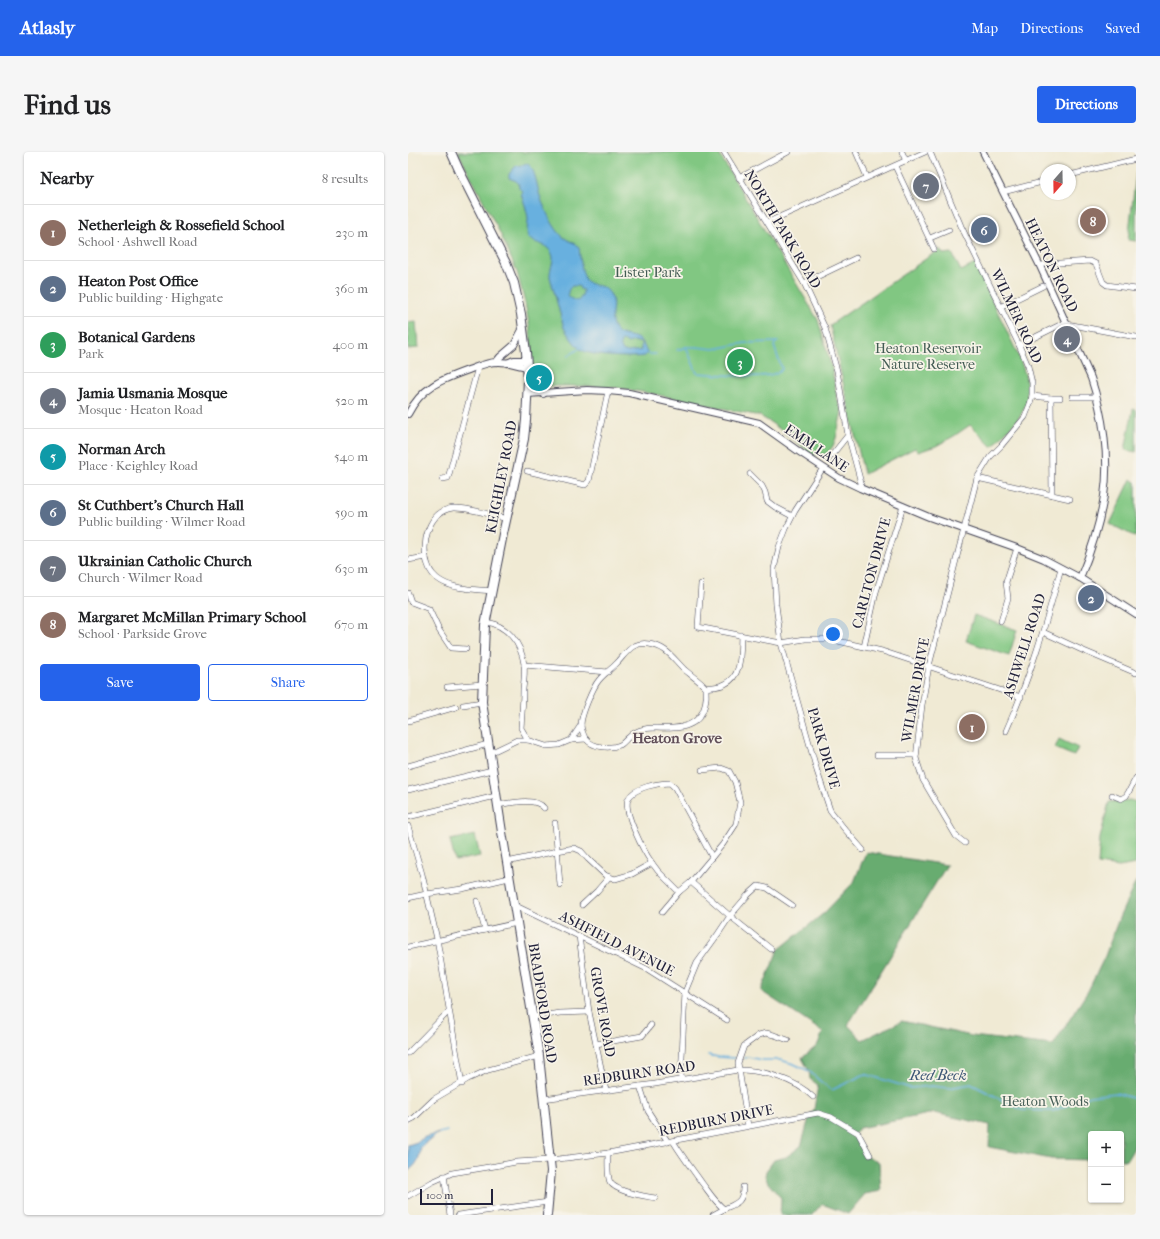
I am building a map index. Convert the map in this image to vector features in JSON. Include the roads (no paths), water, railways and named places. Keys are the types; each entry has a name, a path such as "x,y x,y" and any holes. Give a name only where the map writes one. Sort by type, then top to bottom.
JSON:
{"highway":[{"name":"KEIGHLEY ROAD","path":"451,152 506,263 514,283 523,328 527,363 528,380 524,439 506,519 486,622 482,702 496,796"},
{"path":"528,380 543,393"},
{"name":"BRADFORD ROAD","path":"496,796 539,1056 551,1179 547,1215"}],"street":[{"name":"NORTH PARK ROAD","path":"724,152 804,283 825,328 837,371 848,435"},
{"path":"739,178 788,152"},
{"path":"856,152 867,177"},
{"path":"902,152 906,161"},
{"path":"768,222 925,152"},
{"name":"WILMER ROAD","path":"930,152 961,226 1019,345 1028,366 1032,383 1032,396 1025,417 990,457 977,478 964,530"},
{"name":"HEATON ROAD","path":"983,152 1040,266 1091,378 1101,412 1106,462 1104,495 1099,522 1080,578"},
{"path":"1076,174 1136,159"},
{"path":"894,166 934,249"},
{"path":"1003,192 1040,183"},
{"path":"930,238 950,230"},
{"path":"804,283 856,258"},
{"path":"1040,266 1045,264 1090,260 1096,264 1103,282 1107,285 1136,289"},
{"path":"1000,307 1043,286"},
{"path":"1019,345 1066,323 1136,337"},
{"path":"496,362 514,345 523,328"},
{"path":"408,414 416,401 430,387 450,377 496,362 507,362 520,366 527,363"},
{"path":"442,479 448,478 478,367"},
{"name":"EMM LANE","path":"527,394 587,390 608,391 756,421 839,478 903,506 964,530 1044,558 1080,578 1136,614"},
{"path":"527,471 585,485 588,484 608,391"},
{"path":"1032,396 1060,398"},
{"path":"1072,397 1097,397"},
{"path":"1051,398 1052,495"},
{"path":"828,460 848,435"},
{"path":"848,435 861,482 860,488"},
{"name":"PARK DRIVE","path":"823,468 792,516 779,546 774,569 776,605 781,643 817,770 830,810 863,850"},
{"path":"750,474 762,486 766,493 767,500 775,507 792,516"},
{"path":"977,478 1070,499"},
{"name":"CARLTON DRIVE","path":"864,647 876,592 903,506"},
{"path":"492,591 456,586 441,581 431,571 428,565 426,557 426,539 430,524 439,515 452,508 461,508 506,519"},
{"name":"WILMER DRIVE","path":"964,530 929,666 922,705 916,758 923,780 956,836 965,843"},
{"path":"1001,621 1008,598 1006,582 1017,548"},
{"path":"408,560 426,557"},
{"name":"ASHWELL ROAD","path":"1006,731 1021,697 1043,632 1061,568"},
{"path":"701,584 698,627 781,643 805,639 829,639 882,651 1021,697"},
{"path":"408,592 410,603 426,607 430,611 439,630 451,648 466,650"},
{"path":"486,622 499,625 507,631 515,639 521,650 524,665 523,713 521,728 517,740"},
{"path":"1043,632 1136,673"},
{"path":"706,688 725,684 736,674 740,663 741,635"},
{"path":"571,740 581,725 591,694 599,680 634,646 648,644 662,648 670,653 682,667 699,680 706,688 707,696 702,714 697,720 688,726 645,729 630,736 621,744 610,748 598,747 586,739 581,725"},
{"path":"524,665 608,672"},
{"path":"447,687 482,684"},
{"path":"463,704 482,702"},
{"path":"408,721 456,707"},
{"path":"521,728 528,740"},
{"path":"490,753 517,740 528,740 546,746 559,745 571,740 586,739"},
{"path":"408,766 488,744"},
{"path":"877,755 916,755"},
{"path":"662,912 679,892 691,882 723,844 736,824 740,802 735,782 729,771 721,768 702,770"},
{"path":"408,790 492,770"},
{"path":"1112,795 1121,799 1126,796 1136,778"},
{"path":"679,892 645,854 627,808 628,799 633,794 645,787 662,783 670,783 675,788 712,857"},
{"path":"408,817 496,796"},
{"path":"498,805 537,802 542,804 544,808"},
{"path":"555,823 560,885"},
{"path":"408,826 422,874 437,940 448,1011 462,1084"},
{"path":"507,862 574,848 581,851 605,875 615,879 632,874 652,863"},
{"path":"582,905 609,877"},
{"path":"408,898 462,889 509,878"},
{"path":"691,882 771,949"},
{"path":"681,1079 684,992 698,963 730,916 758,886 767,888 792,905"},
{"path":"477,901 485,930"},
{"name":"ASHFIELD AVENUE","path":"514,905 647,969 727,1020"},
{"path":"408,946 517,923"},
{"name":"GROVE ROAD","path":"579,936 589,1012 606,1091"},
{"path":"408,1053 448,1011"},
{"path":"532,1017 560,1013 589,1012"},
{"path":"596,1044 642,1036 652,1025"},
{"path":"748,1126 738,1070 738,1063 744,1046 759,1035 766,1034 788,1040"},
{"path":"408,1122 434,1100 488,1070 539,1056"},
{"name":"REDBURN ROAD","path":"543,1099 640,1086 738,1070 756,1071 777,1076 801,1088 813,1097"},
{"path":"640,1086 648,1111 709,1193 724,1209"},
{"name":"REDBURN DRIVE","path":"408,1196 452,1173 516,1162 550,1160 608,1153 818,1113 831,1117 858,1133 870,1155"},
{"path":"608,1153 610,1182 614,1186 622,1190 655,1198"},
{"path":"444,1176 450,1215"},
{"path":"713,1215 740,1201 743,1197 744,1187"},
{"path":"458,1215 548,1202"}],"water":[{"path":"528,164 531,167 535,175 547,214 553,224 563,237 579,247 584,277 591,284 606,289 612,298 612,321 615,329 623,335 632,336 640,341 644,345 647,353 645,356 622,357 585,352 576,345 569,336 564,328 550,277 553,261 552,254 545,246 529,239 527,233 528,215 521,194 523,192 515,180 509,178 509,174 516,166","holes":["572,286 579,286 580,289 583,290 582,296 578,301 570,298 568,294 568,291","622,341 628,343 634,341 641,343 641,350 628,352 622,350 620,344"]},
{"path":"439,1133 421,1147 418,1161 408,1171 408,1145 425,1137"}],"waterway":[{"path":"686,347 697,373 729,376 755,376 776,373 782,369 774,346 776,342"},
{"path":"677,350 686,347 714,349 745,343 778,342"},
{"path":"568,356 580,348"},
{"path":"647,353 656,354"},
{"name":"Red Beck","path":"708,1055 735,1058"},
{"name":"Red Beck","path":"744,1058 748,1057 762,1060 780,1060 794,1064 809,1071 832,1090 865,1074 910,1088 932,1086 948,1088 971,1084 1022,1110 1053,1111 1090,1096 1116,1093 1136,1099"},
{"name":"Red Beck","path":"439,1133 447,1131"}],"place":[{"name":"Ukrainian Catholic Church","path":"926,186"},
{"name":"Margaret McMillan Primary School","path":"1093,221"},
{"name":"St Cuthbert's Church Hall","path":"984,230"},
{"name":"Jamia Usmania Mosque","path":"1067,339"},
{"name":"Botanical Gardens","path":"740,362"},
{"name":"Norman Arch","path":"539,378"},
{"name":"Heaton Post Office","path":"1091,598"},
{"name":"Netherleigh & Rossefield School","path":"972,727"}],"district":[{"name":"Heaton Grove","path":"677,738"}],"park label":[{"name":"Lister Park","path":"648,272"},
{"name":"Heaton Reservoir Nature Reserve","path":"928,356"},
{"name":"Heaton Woods","path":"1045,1101"}]}
